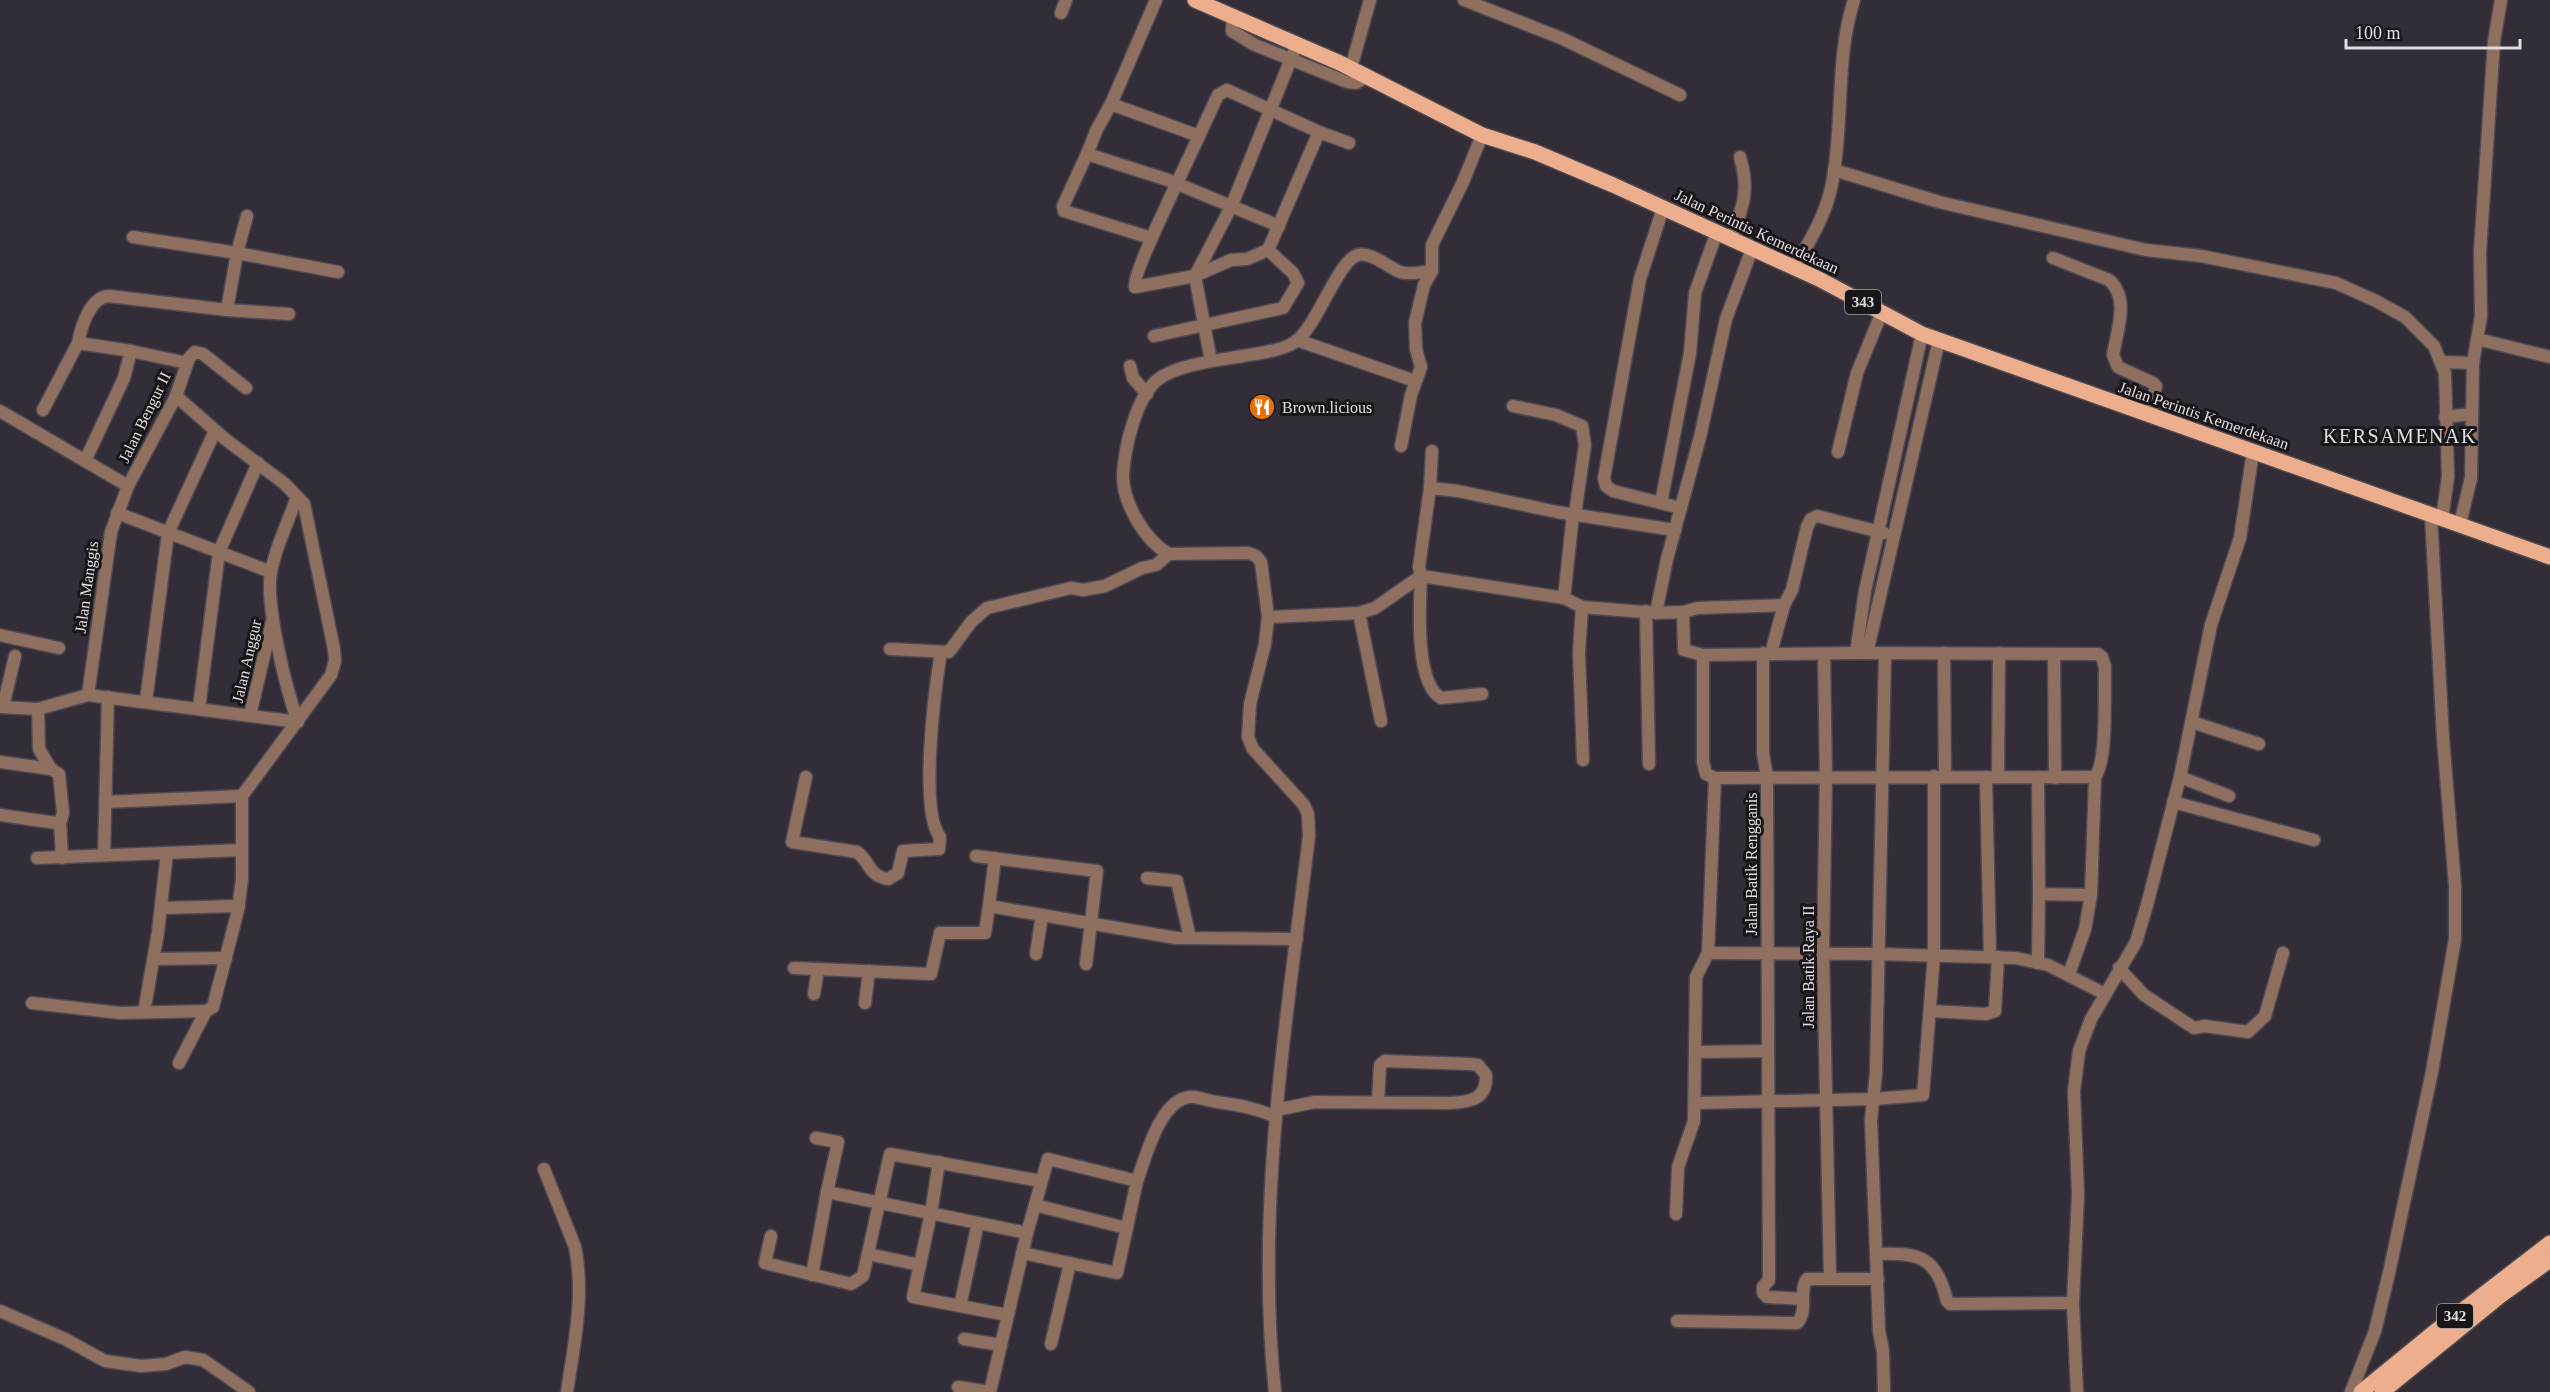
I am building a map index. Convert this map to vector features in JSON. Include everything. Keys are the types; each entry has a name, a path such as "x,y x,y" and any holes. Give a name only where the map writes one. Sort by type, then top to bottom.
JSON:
{"main road":[{"name":"Jalan Perintis Kemerdekaan","path":"1195,0 1220,4 1233,15 1294,51 1351,69 1482,135 1535,152 1663,208 1794,268 1922,334 2550,556"},
{"name":"342","path":"2361,1392 2550,1243"},
{"name":"342","path":"2391,1390 2500,1296 2550,1260"}],"street":[{"path":"1061,13 1066,0"},
{"path":"1152,238 1064,211 1063,206 1156,0"},
{"path":"1351,69 1370,0"},
{"path":"1464,0 1561,38 1680,95"},
{"path":"1794,268 1819,227 1830,195 1842,67 1854,0"},
{"path":"2460,524 2471,478 2473,363 2481,316 2480,252 2494,41 2501,0"},
{"path":"1211,361 1195,276 1231,207 1294,51 1347,82 1356,83 1367,76"},
{"path":"1320,132 1268,250 1247,259 1231,260 1195,276 1135,287 1135,279 1152,238 1218,95 1222,91 1227,90 1349,143"},
{"path":"1111,104 1199,136"},
{"path":"1401,446 1415,381 1421,367 1416,349 1415,323 1424,285 1432,271 1432,245 1463,182 1482,135"},
{"path":"1087,154 1178,184 1279,226"},
{"path":"1731,239 1746,194 1746,177 1740,157"},
{"path":"1834,170 1938,202 2146,250 2200,256 2336,283 2405,316 2434,346 2442,362 2445,380 2448,477 2437,517 2443,738 2455,886 2455,939 2432,1072 2389,1274 2375,1331 2351,1392"},
{"path":"1663,208 1640,279 1604,478 1606,486 1613,491 1681,508"},
{"path":"227,310 237,253 247,216"},
{"path":"1661,503 1690,353 1695,293 1716,232"},
{"path":"133,237 338,272"},
{"path":"1649,764 1651,612 1700,437 1726,319 1752,249"},
{"path":"1210,250 1231,260"},
{"path":"1154,336 1279,310 1287,304 1297,288 1297,278 1268,250"},
{"path":"1275,1392 1267,1243 1276,1113 1309,836 1308,814 1299,798 1285,786 1253,748 1247,731 1250,704 1265,644 1268,617 1261,562 1256,556 1248,553 1169,554 1149,539 1137,520 1123,479 1124,460 1131,432 1147,393 1157,380 1211,361 1260,353 1287,346 1297,340 1306,332 1343,269 1353,257 1363,254 1403,272 1432,271"},
{"path":"2053,258 2109,280 2116,286 2121,303 2113,355 2114,362 2118,367 2153,383 2156,387 2150,416"},
{"path":"43,410 78,343 94,302 103,296 227,310 289,314"},
{"path":"1838,452 1857,373 1882,312"},
{"path":"1861,652 1865,591 1922,334"},
{"path":"2477,339 2550,357"},
{"path":"1297,340 1415,381"},
{"path":"1861,652 1880,594 1939,340"},
{"path":"78,343 187,363 192,353 202,354 246,388"},
{"path":"85,461 124,378 131,351"},
{"path":"2442,362 2473,363"},
{"name":"Jalan Bengur II","path":"128,486 176,396 187,363"},
{"path":"1130,366 1133,378 1147,393"},
{"path":"32,1003 120,1013 206,1011 213,1007 238,906 242,850 242,796 331,675 335,655 305,507 285,484 215,430 176,396"},
{"path":"1513,406 1556,415 1582,426 1585,445 1564,598"},
{"path":"0,411 128,486"},
{"path":"2445,417 2471,414"},
{"path":"146,701 168,533 215,430"},
{"path":"1432,451 1430,488 1419,567 1419,639 1432,689 1441,698 1482,694"},
{"path":"2077,1392 2073,1303 2078,1195 2074,1091 2079,1051 2091,1019 2136,942 2180,777 2211,625 2240,538 2253,452"},
{"path":"1894,456 1910,462"},
{"path":"199,708 219,552 258,463"},
{"name":"Jalan Manggis","path":"88,695 111,532 128,486"},
{"path":"1430,488 1675,530"},
{"path":"297,497 271,572 273,615 287,691 298,722"},
{"path":"117,513 271,572"},
{"name":"Jalan Batik Rengganis","path":"1803,1299 1767,1297 1763,1293 1763,1287 1769,1280 1767,777 1763,753 1767,653 1792,590 1806,527 1811,519 1818,516 1878,531"},
{"path":"1878,531 1893,537"},
{"path":"890,649 941,652 951,650 971,622 987,608 1071,588 1083,590 1105,586 1142,568 1156,565 1169,554"},
{"path":"1268,617 1359,613 1375,608 1420,576 1564,598 1582,607 1683,612 1698,608 1784,606"},
{"path":"1865,591 1880,594"},
{"path":"1582,607 1579,653 1583,760"},
{"path":"1683,612 1684,650 1703,655 1861,652 2098,654 2104,662 2102,758 2099,772 2095,777 2091,895 2085,929 2069,974"},
{"path":"1359,613 1381,722"},
{"name":"Jalan Anggur","path":"250,715 273,615"},
{"path":"0,635 59,648"},
{"path":"806,777 792,842 857,852 873,872 879,877 888,879 898,873 903,851 939,849 940,837 933,828 930,803 933,708 941,652"},
{"path":"1696,1103 1874,1099 1923,1095 1934,955 1944,653"},
{"path":"1931,1011 1986,1014 1995,1011 1992,777 1999,653"},
{"name":"Jalan Batik Raya II","path":"1824,654 1827,777 1823,953 1830,1279"},
{"path":"1884,1392 1871,1120 1874,1099 1886,654"},
{"path":"2054,654 2055,778"},
{"path":"1703,655 1703,762 1706,774 1715,778 2095,777"},
{"path":"15,656 1,707 38,709 88,695 298,722"},
{"path":"104,855 108,697"},
{"path":"38,709 39,749 51,769 60,778 63,813 60,822 62,858"},
{"path":"2192,722 2259,744"},
{"path":"0,762 51,769"},
{"path":"2038,777 2038,963"},
{"path":"2180,777 2229,796"},
{"path":"1676,1215 1678,1167 1694,1121 1696,1103 1696,977 1708,953 1715,778"},
{"path":"105,802 242,796"},
{"path":"2173,802 2314,840"},
{"path":"0,815 52,823 60,822"},
{"path":"37,858 242,850"},
{"path":"144,1012 154,959 167,853"},
{"path":"976,856 1097,871 1086,964"},
{"path":"794,968 931,974 940,933 985,933 995,858"},
{"path":"1147,878 1177,881 1190,938"},
{"path":"2039,894 2091,895"},
{"path":"161,909 238,906"},
{"path":"989,906 1176,938 1297,939"},
{"path":"1036,954 1042,915"},
{"path":"1708,953 1767,952 2016,958 2069,974 2105,994"},
{"path":"2120,968 2144,995 2194,1028 2205,1026 2248,1032 2265,1016 2283,953"},
{"path":"154,959 226,958"},
{"path":"814,994 818,969"},
{"path":"865,1003 869,971"},
{"path":"179,1063 206,1011"},
{"path":"1696,1052 1768,1051"},
{"path":"1022,1253 1116,1273 1137,1181 1158,1126 1174,1103 1193,1097 1276,1113 1315,1102 1378,1102 1469,1102 1478,1099 1484,1092 1486,1075 1478,1065 1385,1061 1380,1065 1378,1102"},
{"path":"812,1275 837,1142 816,1138"},
{"path":"771,1236 765,1263 851,1284 863,1276 890,1154 1041,1181"},
{"path":"958,1387 990,1392 1022,1253 1048,1159 1137,1181"},
{"path":"939,1162 913,1297 1007,1316"},
{"path":"544,1169 578,1258 579,1310 567,1392"},
{"path":"827,1192 1027,1233"},
{"path":"1035,1205 1126,1228"},
{"path":"960,1306 978,1223"},
{"path":"1877,1254 1901,1253 1920,1257 1938,1272 1950,1304 2073,1303"},
{"path":"868,1254 920,1265"},
{"path":"1051,1344 1070,1263"},
{"path":"1677,1321 1792,1324 1801,1319 1805,1281 1810,1278 1878,1279"},
{"path":"0,1311 65,1339 105,1361 141,1366 166,1364 184,1357 202,1360 249,1392"},
{"path":"964,1339 1000,1345"}],"place":[{"name":"Brown.licious","path":"1262,407"}],"district":[{"name":"KERSAMENAK","path":"2400,436"}]}
